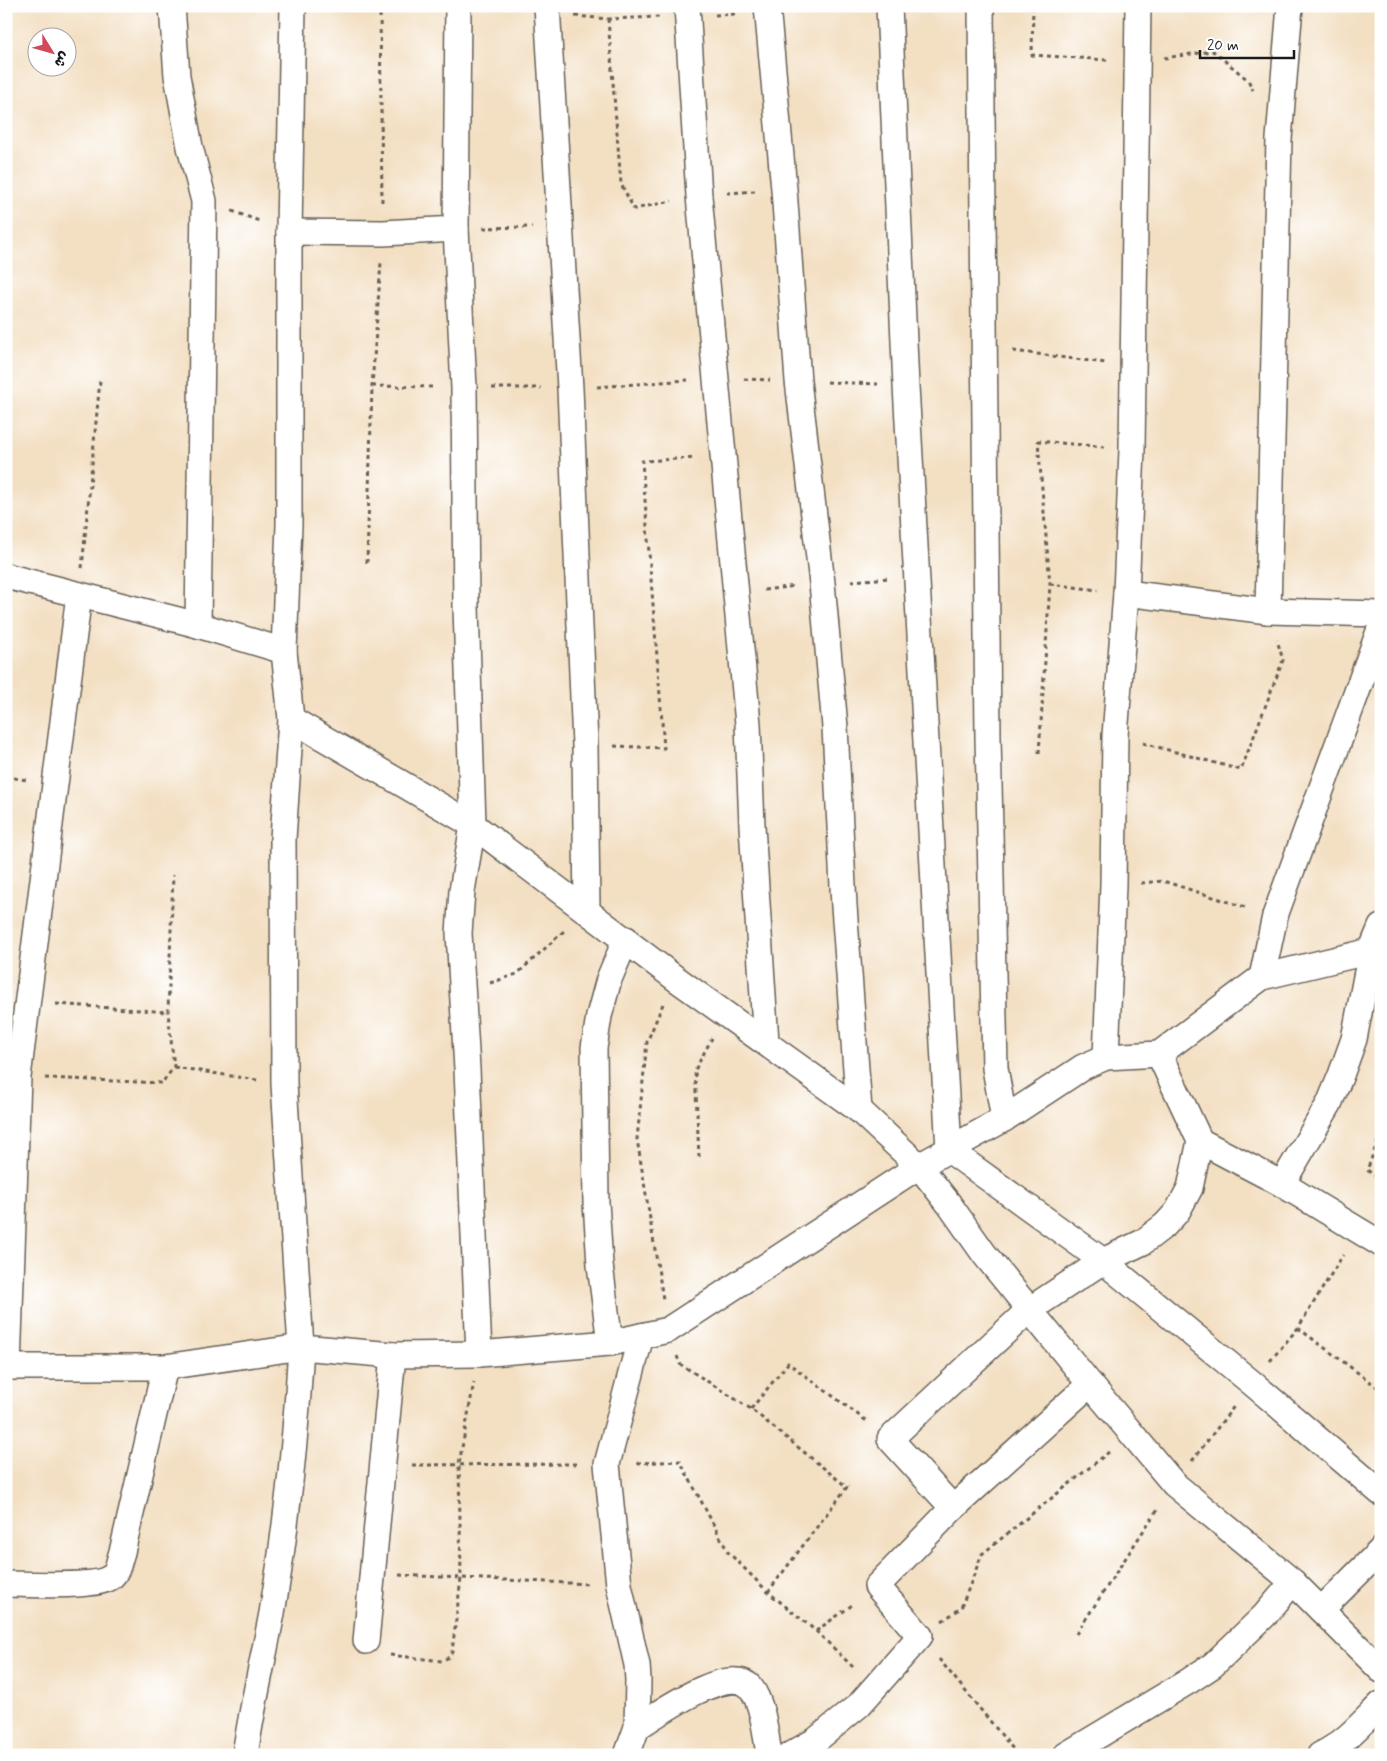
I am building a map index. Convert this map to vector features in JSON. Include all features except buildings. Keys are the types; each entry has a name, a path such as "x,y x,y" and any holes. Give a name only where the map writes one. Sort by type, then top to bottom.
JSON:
{"street":[{"path":"172,6 177,76 190,147 204,201 198,626"},
{"path":"245,1755 272,1614 285,1530 292,1476 301,1346 284,1084 283,839 291,718 284,651 289,525 289,232 293,6"},
{"path":"458,6 456,229 464,388 466,607 473,825 462,891 459,933 479,1354"},
{"path":"547,6 570,388 584,745 587,910"},
{"path":"889,6 906,386 949,1150"},
{"path":"981,6 988,736 995,1068 1004,1119"},
{"path":"1106,1058 1113,885 1115,736 1126,593 1132,450 1138,6"},
{"path":"1268,611 1279,139 1290,6"},
{"path":"767,9 784,188 798,381 822,583 834,727 844,906 859,1110"},
{"path":"687,11 699,196 748,724 752,826 766,1042"},
{"path":"289,232 383,233 456,229"},
{"path":"6,576 198,626 284,651"},
{"path":"1126,593 1268,611 1381,614"},
{"path":"79,596 18,1077 7,1367 165,1367 301,1346 392,1354 479,1354 610,1344 668,1330 920,1166 1004,1119 1083,1067 1106,1058 1159,1054 1262,977 1371,950"},
{"path":"1262,977 1275,916 1381,626"},
{"path":"291,718 473,825 626,939 675,978 859,1110 920,1166 985,1255 1174,1484 1293,1582 1381,1670"},
{"path":"1282,1184 1329,1104 1341,1075 1354,1039 1371,950 1381,927"},
{"path":"610,1344 600,1266 596,1202 594,1048 599,1016 607,988 626,939"},
{"path":"1159,1054 1200,1141 1282,1184 1381,1244"},
{"path":"953,1508 890,1439 1029,1310 1103,1261 1143,1242 1165,1225 1178,1212 1190,1188 1200,1141"},
{"path":"949,1150 1103,1261 1252,1383 1381,1494"},
{"path":"627,1755 637,1727 639,1700 637,1665 618,1586 607,1464 641,1336"},
{"path":"366,1641 374,1574 392,1354"},
{"path":"6,1584 101,1582 111,1577 117,1569 165,1367"},
{"path":"790,1755 815,1741 837,1724 874,1689 920,1636 877,1586 953,1508 1090,1384"},
{"path":"1321,1610 1381,1550"},
{"path":"1066,1755 1189,1682 1213,1665 1258,1623 1293,1582"},
{"path":"637,1727 710,1685 726,1681 741,1681 750,1687 757,1699 769,1755"},
{"path":"1320,1755 1335,1748 1381,1704"}],"path":[{"path":"367,563 372,386 383,233 380,6"},
{"path":"1033,6 1032,54 1138,61 1213,51 1248,80 1257,97"},
{"path":"767,9 687,11 608,19 621,184 634,209 699,196 784,188"},
{"path":"204,201 289,232"},
{"path":"456,229 560,227"},
{"path":"985,348 1132,366"},
{"path":"372,386 570,388 716,378 906,386"},
{"path":"79,596 100,380"},
{"path":"1039,753 1050,584 1038,441 1132,450"},
{"path":"584,745 664,748 642,461 723,456"},
{"path":"736,594 822,583 918,576"},
{"path":"1050,584 1126,593"},
{"path":"1115,736 1241,770 1283,660 1268,611"},
{"path":"18,1077 162,1083 174,1067 168,1012 173,875"},
{"path":"1113,885 1163,881 1275,916"},
{"path":"463,991 517,974 587,910"},
{"path":"675,978 646,1042 637,1139 668,1330 680,1364 751,1409 847,1487 768,1592"},
{"path":"28,1002 168,1012"},
{"path":"700,1157 695,1070 726,1014"},
{"path":"174,1067 284,1084"},
{"path":"1381,1133 1367,1170 1381,1179"},
{"path":"1076,1634 1174,1484 1252,1383 1298,1328 1359,1231"},
{"path":"1298,1328 1381,1390"},
{"path":"366,1641 368,1648 372,1652 381,1654 442,1661 449,1657 452,1652 461,1578 459,1464 479,1354"},
{"path":"751,1409 788,1363 890,1439"},
{"path":"1018,1755 920,1636 961,1608 982,1554 1132,1434"},
{"path":"383,1466 607,1464 680,1461 728,1552 768,1592 816,1631 874,1689"},
{"path":"374,1574 618,1586"},
{"path":"816,1631 877,1586"}]}
